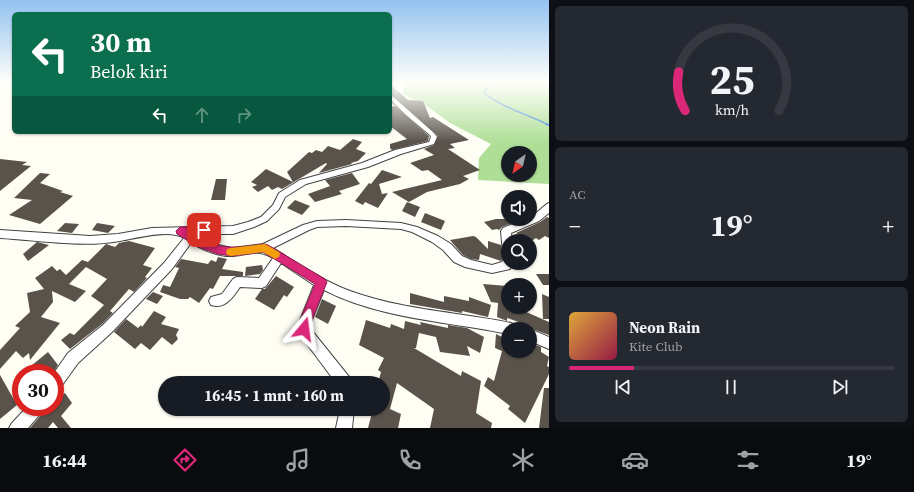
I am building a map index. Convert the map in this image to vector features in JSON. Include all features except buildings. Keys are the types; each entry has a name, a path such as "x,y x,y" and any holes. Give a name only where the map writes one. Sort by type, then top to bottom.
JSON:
{"street":[{"path":"64,370 72,358 107,328 168,266 185,234 190,230 233,230 251,225 264,219 276,207 282,195 303,182 365,165 392,154 432,142 434,137 432,134 396,102"},
{"path":"506,234 506,231 512,226 545,214 549,206"},
{"path":"0,234 90,240 118,238 152,232 185,234 202,244 224,252 265,248 284,240 299,230 317,224 346,223 401,226 414,229 435,239 447,247 458,259 469,264 492,270 501,267"},
{"path":"265,248 321,282 348,296 410,313 501,327"},
{"path":"215,301 226,298 237,282 262,283 266,280 279,257"},
{"path":"321,282 304,325 304,329 339,376"},
{"path":"537,338 549,343"},
{"path":"17,428 28,416"},
{"path":"344,428 346,416"}],"green space":[{"path":"418,102 549,102 549,184 514,182 537,182 537,146 501,146 501,181 478,180 479,158 491,144 450,123 430,108"}],"waterway":[{"path":"498,102 549,125"}],"slow traffic":[{"path":"231,252 265,248 275,254"}],"route":[{"path":"204,230 180,231 202,244 224,252 265,248 321,282 304,325 304,329"}]}
